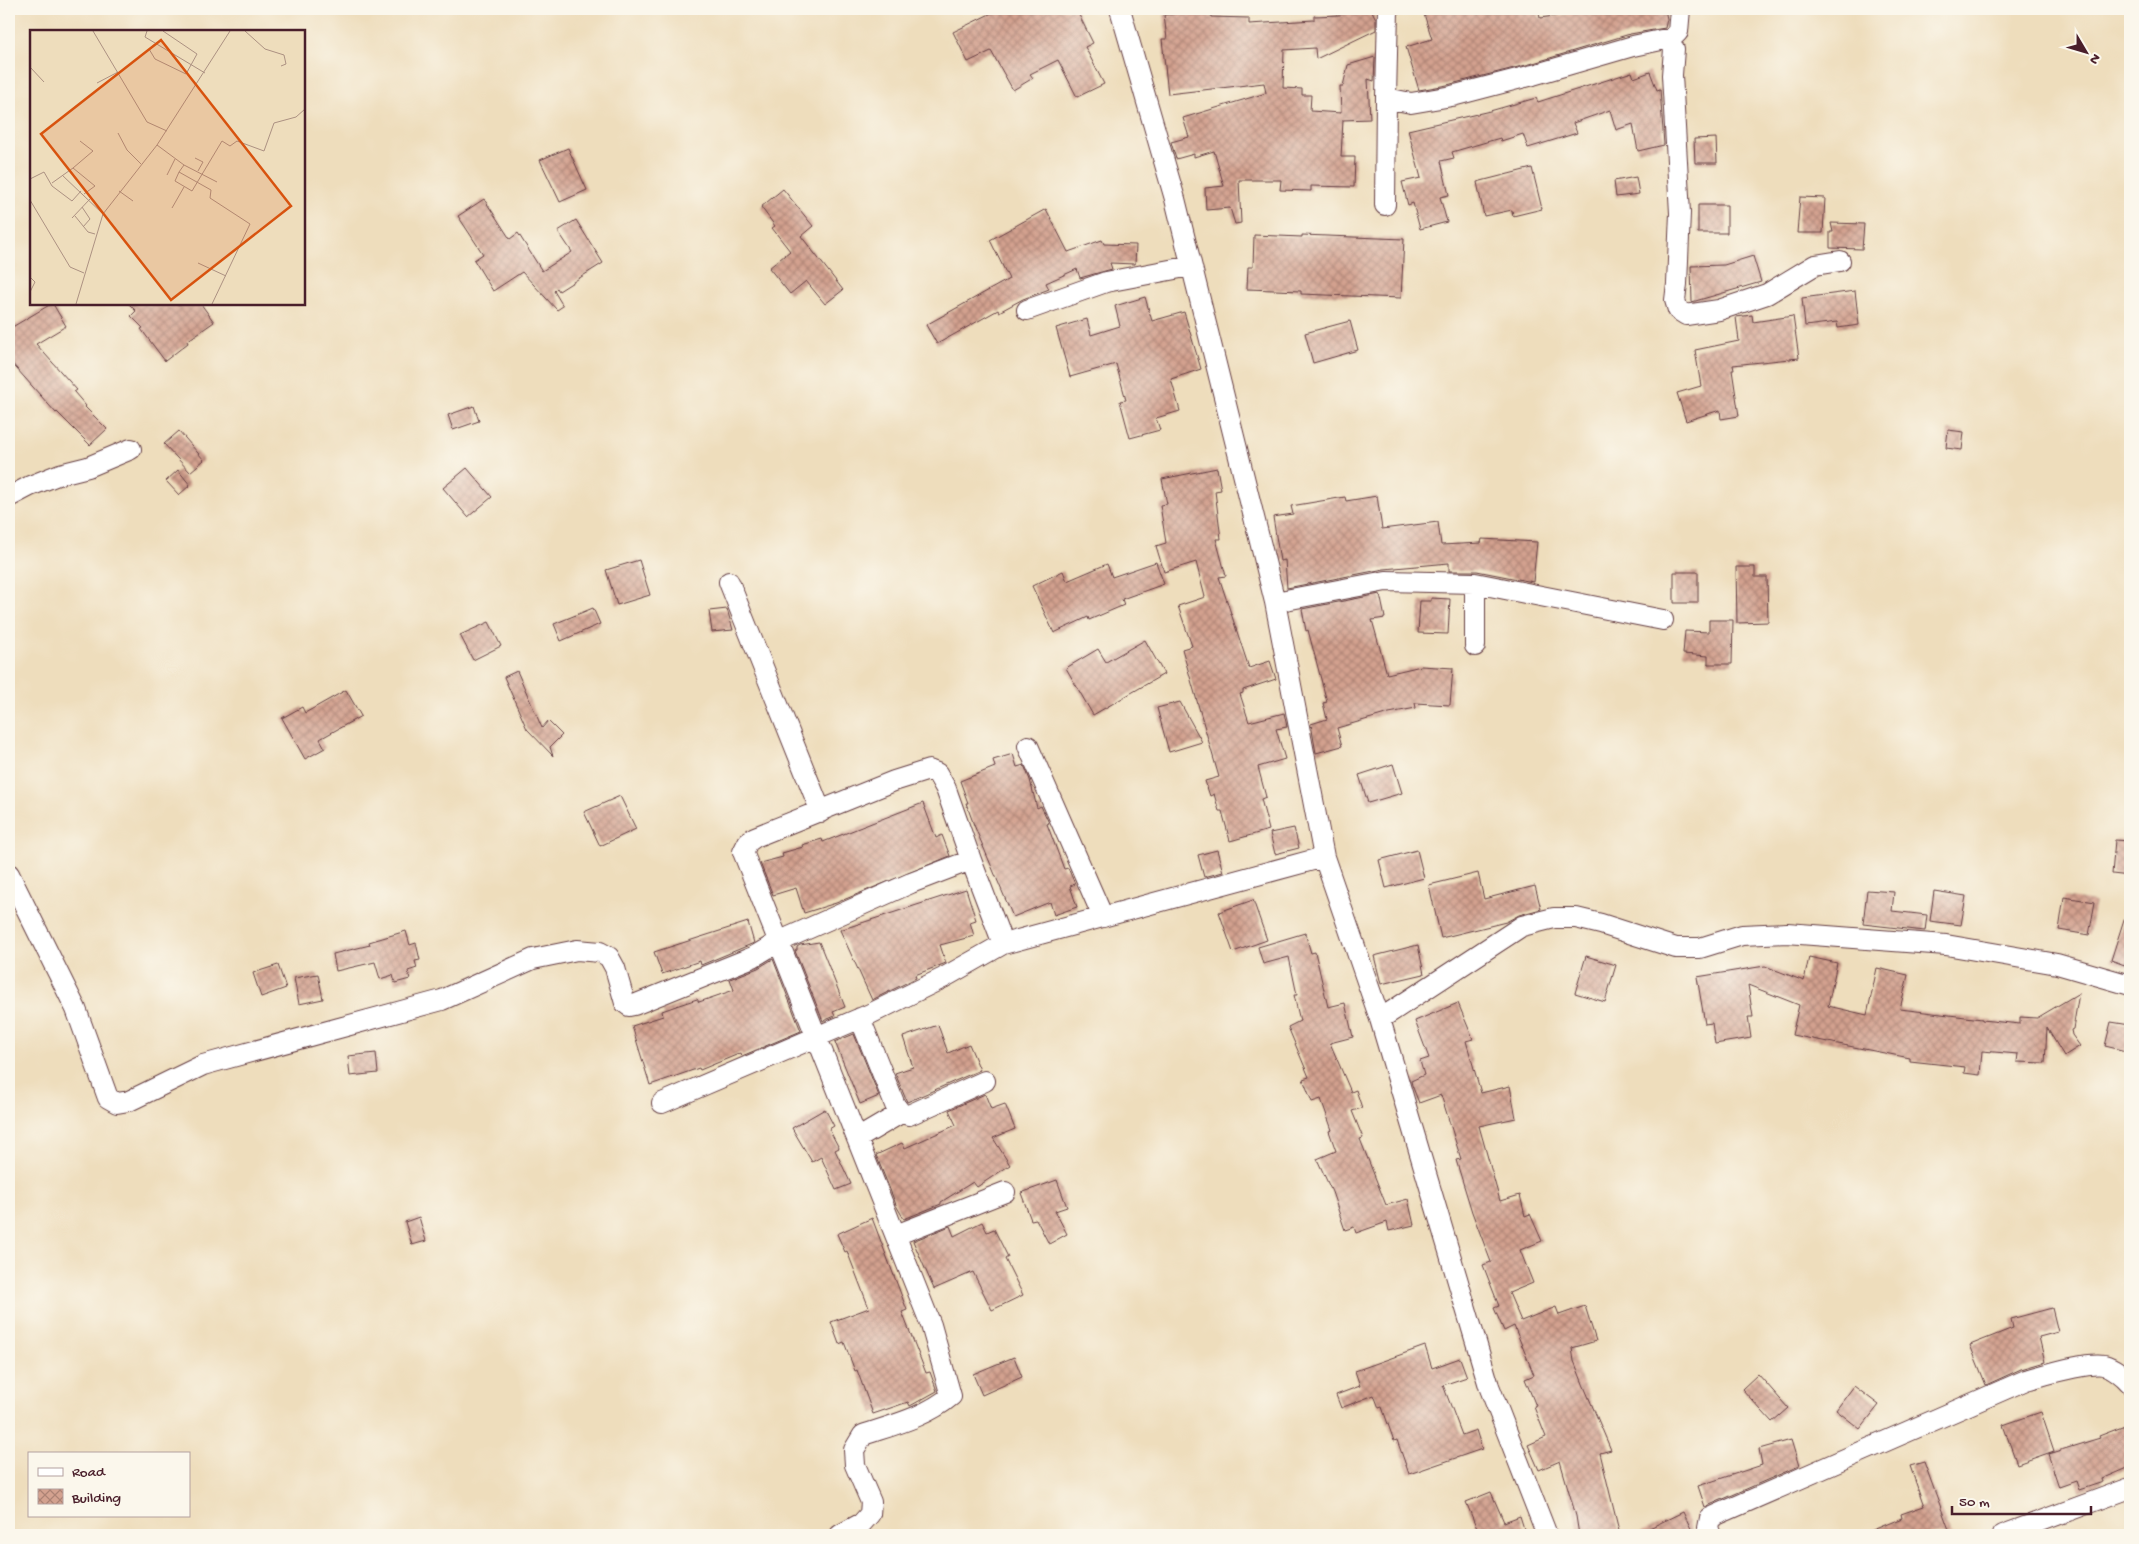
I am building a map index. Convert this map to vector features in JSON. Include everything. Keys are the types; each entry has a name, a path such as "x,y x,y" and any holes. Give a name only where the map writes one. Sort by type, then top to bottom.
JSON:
{"street":[{"path":"1120,9 1175,199 1275,602 1324,857 1380,1019 1490,1386 1547,1535"},
{"path":"1385,204 1388,9"},
{"path":"1386,98 1412,103 1452,96 1633,46 1670,40 1678,32 1680,9"},
{"path":"1670,40 1674,49 1672,75 1680,213 1678,284 1675,300 1678,310 1686,315 1719,310 1767,294 1814,265 1840,260"},
{"path":"1027,310 1106,282 1191,266"},
{"path":"9,497 30,486 88,468 131,449"},
{"path":"1275,602 1386,581 1475,583 1662,620"},
{"path":"729,582 821,812"},
{"path":"1475,583 1475,646"},
{"path":"1028,746 1102,917"},
{"path":"840,1535 862,1523 870,1514 871,1502 855,1465 854,1450 863,1435 913,1418 942,1404 951,1396 931,1325 896,1235 876,1191 743,852 748,842 755,837 929,770 937,774 946,789 970,860 1003,944"},
{"path":"662,1103 860,1018 943,978 1003,944 1324,857"},
{"path":"9,874 76,1009 108,1098 118,1103 129,1101 203,1065 442,1000 533,959 578,950 600,952 609,957 615,968 625,1003 629,1006 753,957 778,942 911,882 970,860"},
{"path":"1380,1019 1522,926 1554,918 1576,918 1593,922 1676,948 1700,948 1742,935 1787,933 1946,944 2057,964 2116,979 2130,985"},
{"path":"860,1018 895,1106 902,1113 908,1115 985,1081"},
{"path":"857,1139 902,1113"},
{"path":"896,1235 1005,1192"},
{"path":"1711,1535 1708,1528 1710,1518 2026,1380 2072,1368 2104,1365 2130,1382"},
{"path":"2003,1535 2130,1488"}],"building":[{"path":"1000,9 1076,9 1093,43 1085,47 1104,84 1077,97 1058,60 1030,74 1033,78 1013,90 991,51 968,62 953,32"},
{"path":"1354,9 1371,9 1376,19 1376,30 1316,59 1315,48 1284,50 1283,88 1302,89 1302,95 1311,95 1310,111 1341,113 1340,86 1343,86 1348,65 1375,57 1374,81 1368,79 1370,119 1343,120 1341,157 1355,157 1354,187 1311,186 1311,191 1280,190 1281,180 1239,180 1241,223 1235,224 1230,208 1206,210 1205,188 1224,186 1214,151 1194,157 1194,154 1176,159 1171,142 1189,137 1183,118 1266,93 1264,83 1168,94 1162,39 1167,39 1164,15 1210,10 1211,17 1249,18 1249,24 1314,20 1314,16 1340,15"},
{"path":"1440,9 1538,9 1540,18 1602,9 1665,9 1667,19 1665,28 1630,34 1530,64 1447,85 1419,90 1406,47 1432,39 1424,14"},
{"path":"1632,72 1634,78 1650,72 1657,90 1660,89 1664,145 1638,151 1633,124 1616,130 1610,110 1573,123 1577,133 1528,148 1523,134 1501,141 1500,138 1452,152 1454,158 1441,161 1449,195 1440,197 1447,222 1420,229 1413,203 1408,205 1402,182 1421,178 1408,130 1536,98 1538,102"},
{"path":"1716,138 1717,163 1695,163 1694,139"},
{"path":"568,148 587,190 560,202 540,160"},
{"path":"1532,168 1542,209 1513,216 1512,210 1484,216 1477,182"},
{"path":"1636,177 1639,194 1616,197 1614,181"},
{"path":"783,189 813,226 801,236 843,290 825,304 806,281 790,294 769,268 790,251 772,228 775,226 761,207"},
{"path":"1800,197 1825,198 1823,233 1797,233"},
{"path":"484,199 510,239 518,233 542,271 572,252 558,231 576,220 603,263 559,291 557,288 554,291 563,306 557,310 522,272 493,291 474,260 483,254 458,216"},
{"path":"1698,205 1727,205 1727,233 1698,233"},
{"path":"1046,209 1068,252 1102,240 1104,244 1136,245 1135,264 1110,263 1112,269 1080,278 1077,269 1046,283 1049,289 1023,299 999,312 998,310 937,344 926,325 1009,279 990,240"},
{"path":"1831,223 1864,224 1862,249 1830,248 1830,232 1833,232"},
{"path":"1254,235 1404,239 1401,298 1301,294 1301,291 1247,289 1248,267 1253,267"},
{"path":"1753,256 1761,282 1692,302 1691,266 1724,265"},
{"path":"1855,291 1859,325 1838,328 1837,322 1805,326 1802,298"},
{"path":"1145,297 1152,321 1184,312 1201,369 1171,379 1180,411 1156,418 1160,430 1130,438 1120,401 1126,400 1116,364 1070,377 1056,328 1087,319 1091,335 1120,326 1115,306"},
{"path":"49,305 54,305 66,326 36,344 77,390 74,392 85,407 107,429 90,445 56,413 9,360 9,329"},
{"path":"130,305 202,305 214,322 187,341 188,343 165,361 141,329 143,328 131,316 136,311"},
{"path":"1752,315 1753,322 1793,316 1799,358 1733,365 1734,370 1732,370 1739,416 1721,419 1720,410 1686,421 1677,393 1701,386 1695,350 1739,341 1736,317"},
{"path":"1350,321 1358,350 1313,363 1305,333"},
{"path":"474,406 479,421 453,430 448,415"},
{"path":"1948,430 1964,432 1962,450 1946,448"},
{"path":"179,431 204,460 190,472 164,444"},
{"path":"467,468 492,497 468,517 443,488"},
{"path":"1217,468 1221,490 1215,491 1221,539 1216,539 1226,576 1219,577 1249,668 1270,661 1276,679 1243,690 1243,693 1240,694 1249,722 1284,713 1287,727 1276,729 1285,759 1258,767 1266,797 1261,799 1269,830 1230,841 1222,811 1219,811 1214,794 1210,796 1205,781 1219,777 1182,649 1192,646 1178,606 1205,597 1196,562 1164,572 1156,546 1166,543 1160,505 1167,504 1162,479"},
{"path":"178,470 190,485 179,495 166,481"},
{"path":"1377,496 1382,529 1438,522 1441,545 1481,543 1482,539 1537,542 1533,582 1477,571 1449,571 1449,563 1384,569 1287,588 1285,560 1280,561 1273,517 1293,514 1291,506 1345,497 1346,501"},
{"path":"639,560 650,595 617,605 606,570"},
{"path":"1156,562 1164,584 1122,599 1124,605 1089,620 1088,617 1054,633 1032,586 1063,571 1067,581 1107,564 1112,577"},
{"path":"1736,567 1755,567 1755,577 1767,577 1768,622 1737,623"},
{"path":"1674,572 1698,572 1698,603 1674,603"},
{"path":"1380,594 1385,618 1372,620 1387,674 1421,666 1453,668 1450,705 1415,703 1416,708 1389,713 1337,728 1342,746 1316,753 1311,724 1327,719 1323,703 1327,702 1308,630 1306,631 1302,609"},
{"path":"1431,598 1450,599 1448,634 1418,633 1420,601 1431,601"},
{"path":"593,608 600,624 561,641 554,624"},
{"path":"727,609 733,630 712,632 709,611"},
{"path":"1709,620 1733,620 1732,664 1708,664 1708,656 1683,654 1685,631 1709,632"},
{"path":"489,622 501,646 473,660 460,635"},
{"path":"1145,640 1164,674 1093,715 1066,668 1098,649 1106,662"},
{"path":"517,671 542,728 548,721 562,735 550,747 553,756 527,729 504,677"},
{"path":"346,690 361,716 320,739 325,748 305,759 282,718 302,707 305,713"},
{"path":"1180,702 1202,742 1169,752 1157,708"},
{"path":"1013,754 1017,767 1024,765 1037,808 1041,806 1049,823 1047,824 1064,869 1068,868 1075,884 1070,886 1077,907 1054,915 1050,902 1013,917 974,825 960,781 995,767 993,760"},
{"path":"1393,764 1402,793 1368,803 1359,775"},
{"path":"620,796 636,829 600,846 584,812"},
{"path":"923,803 936,838 942,835 950,856 836,903 804,913 796,888 773,895 760,863 783,857 782,853 803,847 802,845 822,839 823,842"},
{"path":"1294,828 1299,848 1275,854 1270,833"},
{"path":"2115,840 2130,841 2130,876 2112,874"},
{"path":"1217,850 1223,872 1204,877 1198,855"},
{"path":"1417,850 1424,878 1386,888 1379,860"},
{"path":"1478,873 1484,899 1535,886 1541,909 1519,915 1506,922 1441,938 1429,885"},
{"path":"966,889 976,920 970,922 974,936 940,945 946,963 915,975 916,978 872,1000 840,930"},
{"path":"1867,890 1894,892 1892,911 1927,915 1925,931 1863,924"},
{"path":"1934,891 1966,896 1961,925 1930,921"},
{"path":"2064,897 2095,902 2089,935 2059,930"},
{"path":"1253,900 1267,940 1233,952 1219,912"},
{"path":"2127,910 2130,910 2130,967 2111,960"},
{"path":"748,922 754,943 701,965 700,961 662,974 654,952"},
{"path":"406,931 410,945 416,943 420,960 415,961 417,968 408,971 410,979 395,983 393,975 380,979 375,962 336,971 333,954 370,945 369,942"},
{"path":"1305,933 1311,953 1315,952 1328,1007 1345,1003 1353,1037 1330,1043 1351,1092 1356,1090 1362,1108 1352,1111 1363,1138 1360,1139 1386,1205 1408,1199 1414,1225 1389,1231 1387,1222 1356,1233 1354,1227 1345,1230 1332,1192 1317,1159 1336,1151 1329,1131 1332,1130 1321,1099 1312,1102 1303,1079 1309,1077 1288,1027 1300,1021 1294,995 1297,995 1289,957 1263,964 1258,947"},
{"path":"819,942 845,1007 833,1012 835,1016 823,1021 795,951 800,945"},
{"path":"1418,945 1424,974 1381,984 1374,956"},
{"path":"1586,956 1616,965 1605,1002 1575,993"},
{"path":"1809,957 1837,963 1828,1006 1867,1015 1877,968 1908,975 1900,1009 1982,1020 2020,1024 2020,1017 2037,1018 2079,993 2073,1029 2071,1030 2072,1035 2080,1046 2064,1056 2047,1028 2045,1063 2017,1062 2018,1054 1982,1051 1980,1075 1964,1073 1965,1067 1910,1061 1910,1058 1792,1035 1799,1005 1748,985 1753,1017 1748,1017 1751,1038 1715,1044 1712,1023 1705,1024 1697,977 1765,966 1804,981"},
{"path":"773,959 801,1031 742,1056 741,1053 700,1070 699,1068 650,1085 632,1026 663,1016 662,1011 697,999 699,1002 734,990 730,979 758,968"},
{"path":"278,965 286,988 261,997 253,973"},
{"path":"318,974 323,999 299,1004 294,978"},
{"path":"1458,1003 1473,1039 1466,1041 1481,1093 1510,1086 1516,1118 1479,1126 1500,1201 1520,1195 1525,1216 1530,1214 1542,1241 1520,1250 1533,1283 1509,1293 1521,1321 1556,1307 1559,1315 1585,1306 1596,1341 1572,1348 1574,1361 1611,1450 1600,1453 1620,1535 1579,1535 1576,1516 1560,1461 1539,1470 1528,1445 1546,1437 1525,1379 1534,1375 1514,1326 1504,1331 1494,1308 1499,1306 1483,1265 1491,1262 1472,1212 1456,1160 1461,1159 1441,1095 1419,1103 1412,1085 1411,1081 1424,1075 1420,1061 1429,1058 1415,1021"},
{"path":"2111,1022 2130,1025 2130,1052 2105,1046"},
{"path":"938,1025 948,1053 969,1044 980,1070 907,1102 895,1073 913,1067 903,1037"},
{"path":"854,1034 879,1096 860,1104 835,1042"},
{"path":"376,1053 378,1073 350,1076 348,1056"},
{"path":"985,1094 991,1109 1005,1104 1015,1129 993,1138 1010,1165 977,1187 973,1182 941,1202 941,1204 904,1219 897,1207 876,1155 902,1143 905,1148 956,1125 949,1110"},
{"path":"825,1109 834,1126 829,1129 839,1148 835,1150 851,1184 836,1190 821,1157 812,1162 792,1128"},
{"path":"1057,1180 1067,1207 1055,1211 1067,1234 1049,1244 1036,1219 1031,1220 1021,1193"},
{"path":"419,1217 426,1241 412,1245 405,1222"},
{"path":"872,1218 907,1310 902,1312 926,1373 930,1372 937,1391 910,1406 908,1402 873,1414 857,1370 855,1371 844,1342 839,1344 831,1322 869,1308 847,1251 845,1252 837,1234"},
{"path":"982,1222 987,1232 994,1229 1008,1257 1005,1259 1023,1295 992,1310 973,1272 934,1289 913,1241 950,1226 954,1236"},
{"path":"2052,1308 2058,1332 2039,1337 2045,1362 2021,1369 1986,1385 1970,1345 2013,1328 2011,1319"},
{"path":"1425,1346 1432,1368 1460,1358 1467,1377 1443,1385 1462,1435 1476,1430 1482,1449 1409,1474 1397,1440 1394,1441 1382,1407 1379,1408 1374,1395 1341,1408 1336,1395 1360,1386 1355,1371"},
{"path":"1014,1357 1022,1377 982,1395 973,1374"},
{"path":"1758,1374 1788,1408 1772,1422 1742,1389"},
{"path":"1854,1386 1879,1405 1860,1429 1836,1410"},
{"path":"2041,1412 2054,1451 2017,1464 2003,1425"},
{"path":"2130,1424 2130,1467 2102,1479 2103,1482 2079,1490 2076,1481 2059,1487 2048,1454 2100,1438 2099,1436"},
{"path":"1791,1440 1799,1466 1705,1507 1698,1486 1762,1465 1759,1449"},
{"path":"1924,1462 1951,1535 1861,1535 1902,1518 1901,1514 1924,1506 1910,1466"},
{"path":"1491,1492 1504,1522 1520,1516 1526,1535 1471,1534 1478,1531 1466,1502"},
{"path":"1683,1512 1694,1535 1635,1535"}]}
